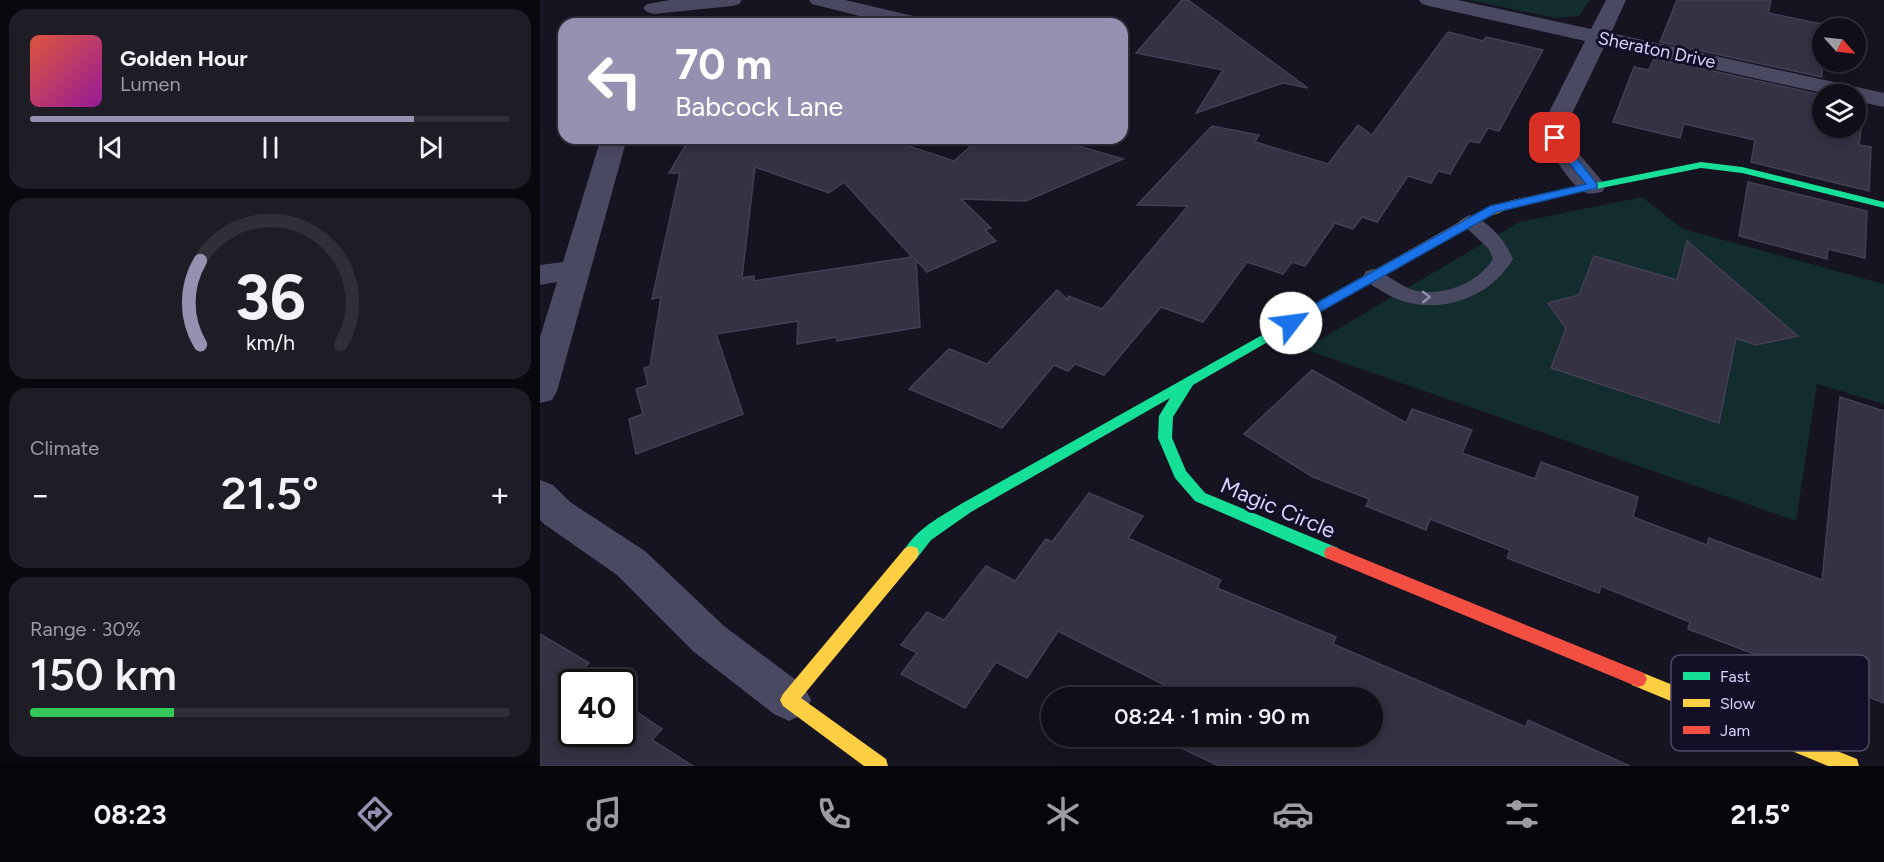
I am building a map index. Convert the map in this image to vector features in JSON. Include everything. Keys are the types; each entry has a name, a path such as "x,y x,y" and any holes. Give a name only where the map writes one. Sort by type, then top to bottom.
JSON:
{"street":[{"path":"653,11 732,0"},
{"path":"819,0 893,18"},
{"name":"Sheraton Drive","path":"1429,0 1884,100"},
{"path":"1593,186 1561,149 1555,138 1554,130 1557,117 1616,0"},
{"path":"540,391 573,270 612,144"},
{"name":"Magic Circle","path":"1671,692 1212,504 1190,488 1164,434 1164,423 1188,382 1469,221 1514,203 1701,165 1742,170 1884,205"},
{"path":"540,275 573,270"},
{"path":"789,700 926,535 966,508 1188,382"},
{"path":"540,495 557,513 630,563 709,639 879,766"},
{"name":"Magic Circle","path":"1813,751 1850,766"}],"lane":[{"path":"1373,276 1394,290 1417,297 1447,295 1477,286 1498,270 1503,259 1502,252 1469,221"}],"green space":[{"path":"1469,0 1590,0 1579,16 1555,18"},
{"path":"1642,197 1683,229 1884,284 1884,404 1817,384 1796,521 1304,349 1519,222"}],"building":[{"path":"1182,0 1188,0 1308,88 1283,83 1196,113 1223,70 1136,53"},
{"path":"1677,0 1771,0 1768,13 1812,22 1812,72 1822,72 1822,77 1660,42"},
{"path":"1448,32 1483,41 1486,37 1543,50 1499,131 1488,128 1479,143 1469,141 1450,174 1438,171 1431,183 1408,176 1377,222 1362,217 1353,229 1335,223 1305,266 1292,262 1283,274 1247,262 1203,322 1161,307 1104,375 1075,364 1068,371 1054,365 1002,428 909,389 949,349 987,364 1057,290 1068,300 1068,296 1102,309 1188,206 1137,205 1212,126 1259,135 1255,142 1328,164 1358,125 1372,135"},
{"path":"1654,58 1812,93 1812,138 1860,138 1859,145 1871,147 1869,191 1751,162 1755,140 1684,124 1680,138 1613,122 1634,67 1649,70"},
{"path":"686,144 903,144 954,161 973,144 1072,144 1123,159 1026,201 961,199 991,228 985,230 996,241 927,272 916,260 920,327 837,341 836,337 797,344 798,321 716,334 743,414 636,454 629,419 643,414 636,389 648,385 644,368 650,366 661,297 652,299 680,173 669,173","holes":["755,167 829,193 844,182 912,257 754,281 754,276 742,278"]},
{"path":"1748,182 1867,211 1865,258 1828,249 1827,259 1739,236"},
{"path":"1687,241 1798,336 1756,345 1736,338 1719,423 1551,368 1566,328 1548,303 1579,295 1594,256 1677,280"},
{"path":"1312,370 1406,423 1412,409 1472,430 1462,453 1535,479 1541,462 1638,497 1633,517 1707,545 1709,538 1822,580 1840,397 1884,411 1884,703 1869,697 1869,655 1757,655 1688,629 1690,622 1601,586 1599,593 1507,558 1510,550 1430,519 1426,530 1366,506 1369,499 1313,477 1244,434"},
{"path":"1089,493 1143,516 1128,538 1221,580 1217,588 1336,637 1333,644 1526,727 1528,720 1630,766 1219,766 1179,747 1383,747 1383,687 1168,687 1058,631 1027,678 996,662 965,708 901,674 917,653 901,645 927,612 944,620 986,566 1015,581 1046,539 1052,542"},
{"path":"540,634 589,663 583,669 558,669 558,747 636,747 636,711 662,729 652,740 693,766 540,766"}],"traffic: fast":[{"path":"1541,197 1701,165 1742,170 1884,205"},
{"path":"1287,325 1188,382 1166,416 1165,438 1180,474 1200,497 1332,553"},
{"path":"911,553 926,535 966,508 1184,384"}],"traffic: slow":[{"path":"1287,325 1469,221 1513,203 1541,197"},
{"path":"879,766 789,700 911,553"},
{"path":"1638,679 1671,693"},
{"path":"1813,751 1850,766"}],"traffic: jam":[{"path":"1332,553 1638,679"}],"route":[{"path":"1291,323 1494,209 1593,186 1561,149 1555,138"}]}
